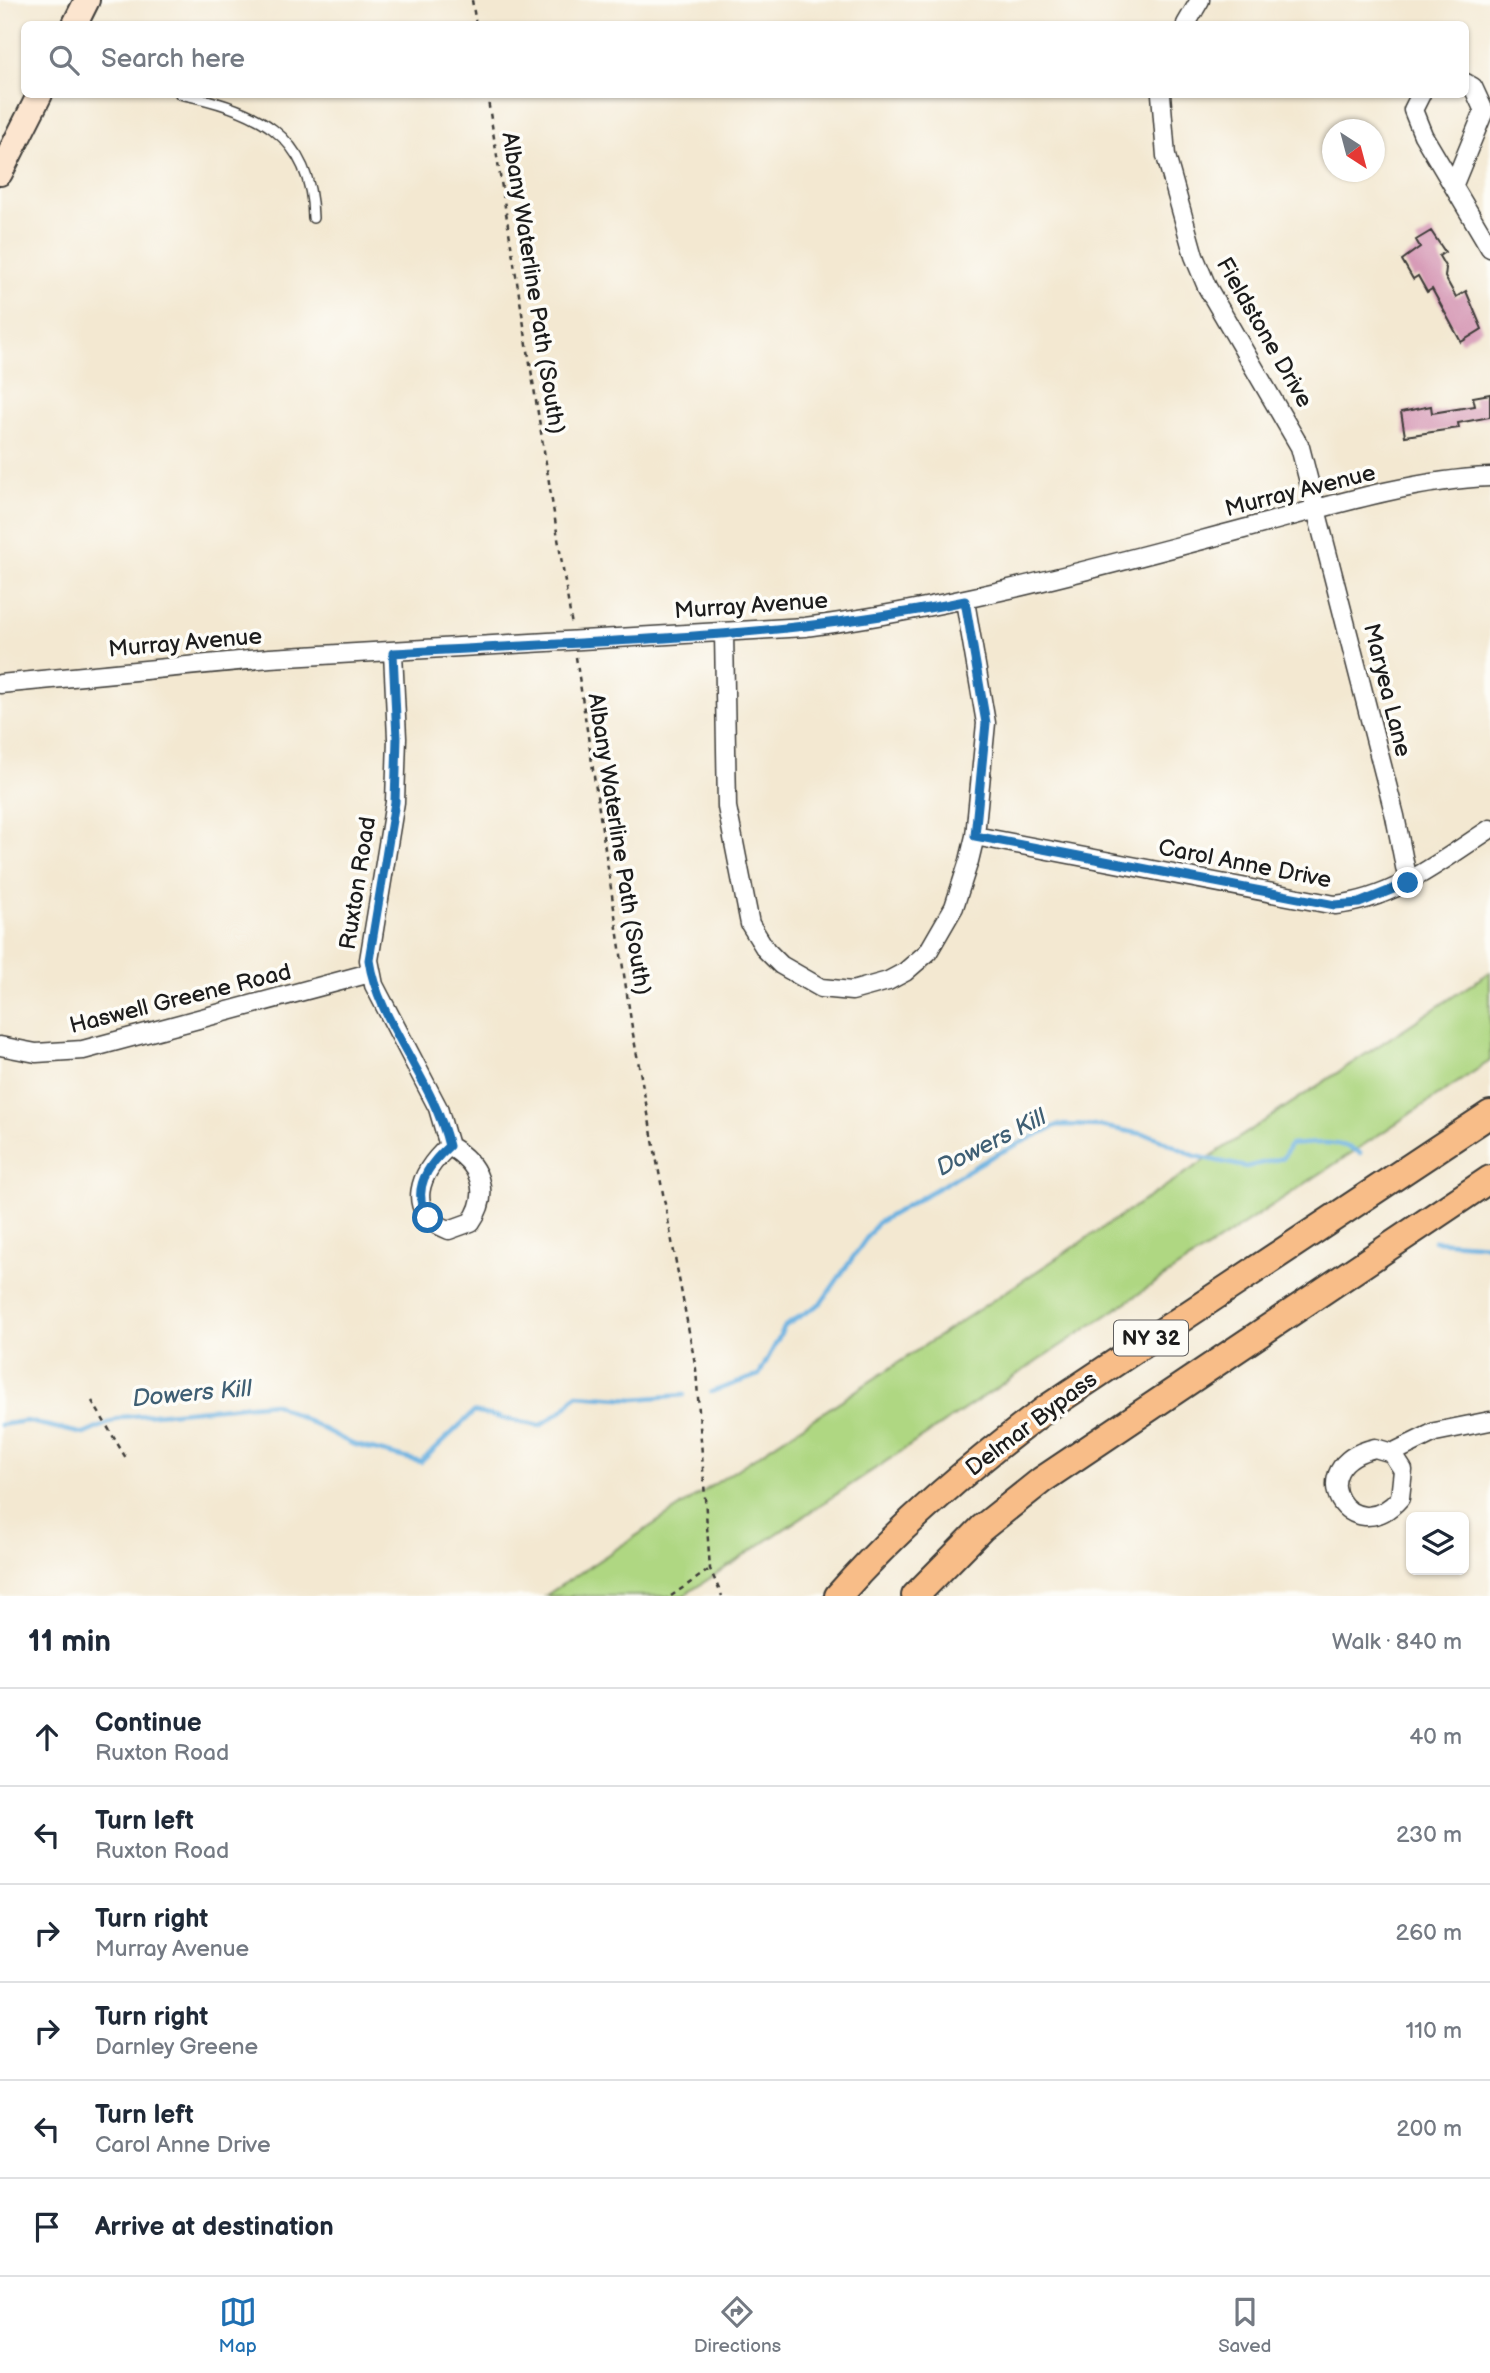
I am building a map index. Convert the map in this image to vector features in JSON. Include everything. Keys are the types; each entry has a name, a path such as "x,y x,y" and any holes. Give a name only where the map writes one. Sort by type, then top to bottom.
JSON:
{"main road":[{"path":"76,21 87,0"},
{"path":"1,171 38,98"},
{"name":"Delmar Bypass","path":"838,1596 888,1543 942,1493 982,1458 1050,1406 1490,1114"},
{"name":"NY 32","path":"915,1596 953,1555 1042,1480 1490,1179"}],"street":[{"path":"1188,21 1200,0"},
{"path":"1454,184 1484,111 1473,87 1469,85"},
{"name":"Fieldstone Drive","path":"1161,98 1166,156 1194,256 1218,307 1294,432 1318,510"},
{"path":"1419,98 1413,110 1423,135 1490,248"},
{"name":"Murray Avenue","path":"0,684 270,658 724,633 804,627 891,616 965,601 1318,510 1435,484 1490,477"},
{"name":"Maryea Lane","path":"1318,510 1395,816 1408,883"},
{"path":"724,633 727,807 750,923 766,950 781,965 821,988 839,991 872,987 905,972 938,940 954,907 975,836 986,723 965,601"},
{"name":"Ruxton Road","path":"393,653 397,738 395,802 371,938 370,973 438,1108 449,1146"},
{"name":"Carol Anne Drive","path":"975,836 1335,905 1359,903 1408,883 1490,829"},
{"name":"Haswell Greene Road","path":"0,1046 36,1053 83,1050 370,973"},
{"path":"449,1146 472,1161 482,1186 482,1200 471,1222 449,1230 428,1218 419,1197 426,1170 449,1146"},
{"path":"1392,1453 1435,1432 1490,1421"}],"lane":[{"path":"198,98 233,106 253,114 272,127 304,170 313,194 313,218"}],"path":[{"path":"472,0 475,21"},
{"name":"Albany Waterline Path (South)","path":"488,98 633,1034 696,1369 710,1569 722,1596"},
{"path":"92,1401 126,1458"},
{"path":"671,1596 710,1569"}],"green space":[{"path":"1490,972 1490,1061 683,1596 545,1596"}],"building":[{"path":"1431,231 1445,252 1439,256 1446,268 1445,277 1456,297 1466,291 1482,329 1461,342 1432,289 1427,292 1418,276 1413,279 1402,260 1420,247 1416,240"},
{"path":"1490,394 1490,417 1458,423 1459,428 1405,436 1401,412 1431,406 1432,413 1475,406 1473,397"}],"waterway":[{"name":"Dowers Kill","path":"711,1392 759,1375 785,1326 821,1303 877,1223 993,1156 1058,1125 1100,1126 1153,1136 1195,1156 1246,1167 1283,1158 1290,1145 1335,1144 1360,1153"},
{"name":"Dowers Kill","path":"1434,1241 1490,1245"},
{"name":"Dowers Kill","path":"0,1425 26,1421 84,1434 122,1417 273,1403 352,1444 421,1462 474,1412 540,1426 564,1409 577,1395 635,1399 684,1395"}],"route":[{"path":"428,1218 419,1197 426,1170 449,1146 445,1127 438,1108 374,985 369,960 395,802 397,738 393,653 804,627 891,616 965,601 986,723 975,836 1295,900 1335,905 1359,903 1408,883"}]}
